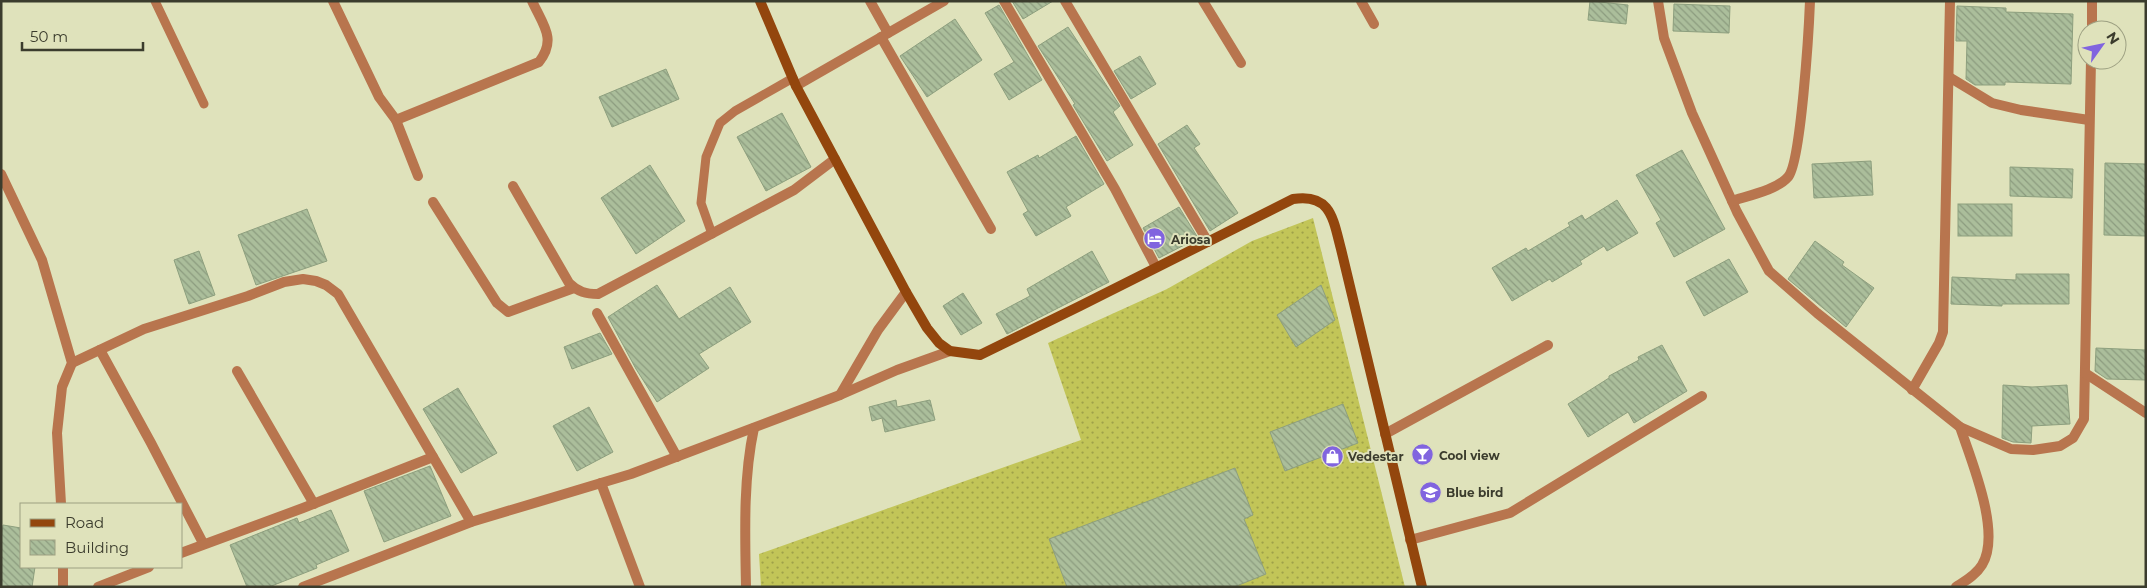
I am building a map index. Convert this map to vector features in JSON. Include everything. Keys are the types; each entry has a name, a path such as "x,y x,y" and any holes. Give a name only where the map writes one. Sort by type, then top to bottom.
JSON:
{"street":[{"path":"333,1 379,97 396,120 418,176"},
{"path":"396,120 539,62 547,52 549,39 532,1"},
{"path":"760,1 794,82 906,292 927,328 939,343 950,351"},
{"path":"870,1 885,35 991,229"},
{"path":"794,82 885,35 944,1"},
{"path":"1004,1 1116,190 1156,267"},
{"path":"1065,1 1208,242"},
{"path":"1204,1 1240,63"},
{"path":"1361,1 1374,24"},
{"path":"1658,1 1664,38 1692,112 1732,201 1769,271 1793,294 1960,427 2011,449 2033,450 2060,446 2073,438 2084,420 2091,70"},
{"path":"1732,201 1762,191 1781,182 1789,177 1792,171 1799,136 1810,1"},
{"path":"1912,390 1940,343 1943,332 1950,1"},
{"path":"2092,1 2092,20"},
{"path":"1949,78 1992,103 2021,110 2089,120"},
{"path":"513,186 568,283 585,294 598,294 794,190 835,159"},
{"path":"1,174 42,260 72,363 62,387 57,432 62,503"},
{"path":"303,587 470,522 601,483 677,457 950,351 980,354 1293,199 1305,197 1315,198 1328,208 1342,249 1422,587"},
{"path":"433,202 496,304 508,312 574,288"},
{"path":"72,363 144,329 248,296 284,282 303,279 316,281 326,285 338,294 470,522"},
{"path":"840,395 878,330 906,292"},
{"path":"597,313 677,457"},
{"path":"1385,434 1548,345"},
{"path":"100,350 203,543"},
{"path":"237,371 314,504"},
{"path":"2085,373 2146,413"},
{"path":"1410,540 1510,513 1702,396"},
{"path":"1956,587 1971,577 1983,563 1988,534 1986,512 1960,427"},
{"path":"746,587 745,544 748,456 754,428"},
{"path":"182,552 314,504 433,457"},
{"path":"601,483 640,587"},
{"path":"63,568 63,587"},
{"path":"98,587 146,568"}],"lane":[{"path":"155,1 204,104"},
{"path":"712,234 701,203 706,157 720,123 735,111 794,82"}],"shaded area":[{"path":"1313,218 1405,587 761,587 759,554 1081,440 1048,343 1167,289 1252,241"}],"building":[{"path":"1012,1 1053,1 1023,19"},
{"path":"1590,1 1628,5 1626,24 1588,20"},
{"path":"1674,4 1730,6 1729,33 1673,31"},
{"path":"999,5 1042,80 1009,100 994,74 1014,62 985,13"},
{"path":"1957,6 2006,8 2006,12 2073,14 2071,84 2005,82 2005,85 1975,85 1966,79 1967,41 1956,41"},
{"path":"955,19 982,60 927,97 900,56"},
{"path":"1068,27 1120,106 1113,112 1133,145 1107,161 1073,105 1075,104 1038,46"},
{"path":"1140,56 1156,84 1131,99 1114,71"},
{"path":"666,69 679,99 612,127 599,97"},
{"path":"782,113 811,167 766,191 737,137"},
{"path":"1187,125 1200,144 1194,148 1238,213 1210,231 1158,144"},
{"path":"1076,136 1104,184 1066,207 1071,216 1036,236 1023,214 1028,211 1007,172 1038,155 1039,158"},
{"path":"1682,150 1725,229 1674,257 1656,223 1661,220 1636,175"},
{"path":"1871,161 1873,195 1814,198 1812,164"},
{"path":"2105,163 2146,164 2146,236 2104,235"},
{"path":"650,165 685,221 636,254 601,198"},
{"path":"2010,167 2073,169 2072,198 2010,196"},
{"path":"1617,200 1638,233 1607,251 1604,246 1580,261 1582,264 1552,282 1550,279 1512,301 1492,268 1526,248 1528,251 1570,226 1568,223 1582,215 1585,220"},
{"path":"1958,204 2012,204 2012,236 1958,236"},
{"path":"1179,207 1198,238 1159,258 1143,228"},
{"path":"307,209 327,261 256,285 238,235"},
{"path":"1815,241 1844,262 1842,265 1874,288 1846,327 1788,279"},
{"path":"199,251 215,295 189,304 174,260"},
{"path":"1092,251 1109,282 1007,334 996,314 1030,296 1027,289"},
{"path":"1729,259 1748,292 1704,316 1686,282"},
{"path":"2016,274 2069,274 2069,304 2002,304 2002,306 1951,304 1952,277 2016,280"},
{"path":"657,285 679,319 730,287 751,322 699,354 709,368 657,402 636,369 608,317"},
{"path":"1321,285 1335,320 1296,347 1277,315"},
{"path":"963,293 982,323 961,335 943,306"},
{"path":"600,333 612,354 572,369 564,347"},
{"path":"1662,345 1687,391 1634,423 1628,412 1588,437 1568,404 1609,378 1609,376 1639,360 1638,357"},
{"path":"2096,348 2146,350 2146,380 2107,379 2095,371"},
{"path":"2003,385 2032,387 2067,385 2070,424 2032,426 2031,443 2013,442 2002,438"},
{"path":"458,388 497,453 461,473 423,409"},
{"path":"896,400 897,407 930,400 935,420 885,432 882,418 872,421 869,407"},
{"path":"1343,404 1358,443 1285,471 1270,432"},
{"path":"589,407 613,452 577,471 553,426"},
{"path":"430,466 451,516 384,542 364,491"},
{"path":"1235,468 1253,515 1244,519 1266,574 1234,587 1067,587 1049,539"},
{"path":"331,510 349,551 316,565 317,568 269,587 247,587 230,545 297,518 299,523"},
{"path":"3,525 20,528 20,568 35,568 32,587 1,587 1,539"}],"place":[{"name":"Ariosa","path":"1155,239"},
{"name":"Cool view","path":"1423,455"},
{"name":"Vedestar","path":"1332,456"},
{"name":"Blue bird","path":"1430,492"}]}
